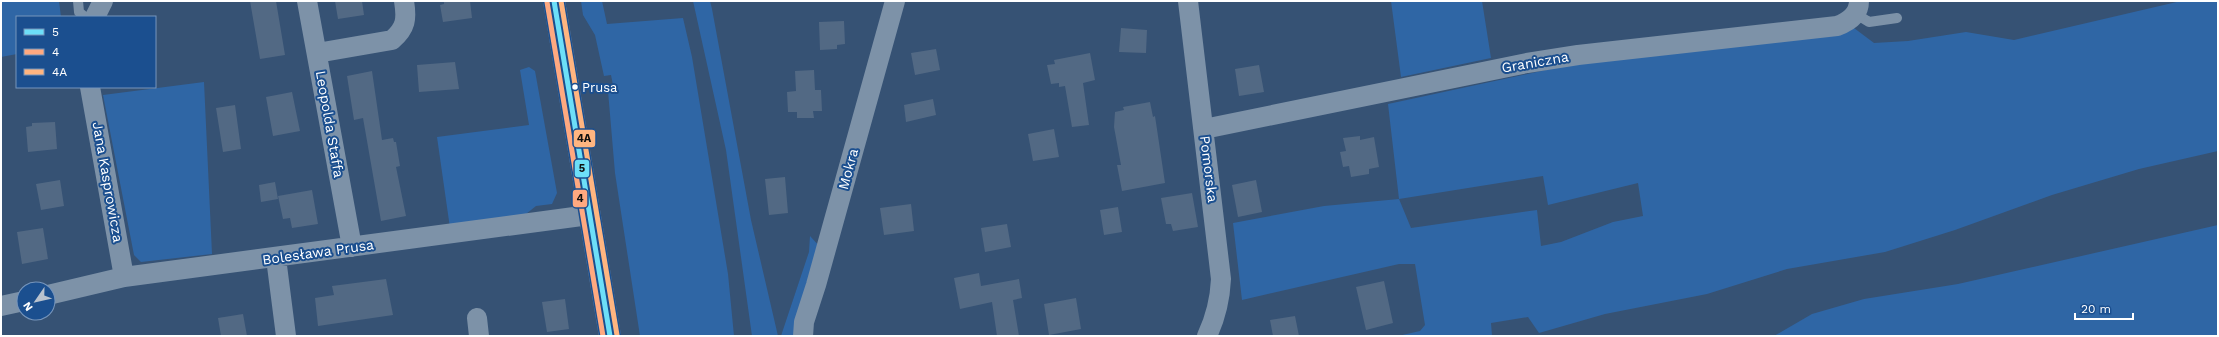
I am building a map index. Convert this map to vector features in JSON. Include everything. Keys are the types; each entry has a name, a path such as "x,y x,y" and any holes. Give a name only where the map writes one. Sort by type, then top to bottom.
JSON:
{"main road":[{"path":"554,1 610,336"}],"street":[{"path":"96,16 103,1"},
{"name":"Leopolda Staffa","path":"307,1 352,247"},
{"path":"317,53 392,40 401,32 405,24 404,1"},
{"name":"Mokra","path":"803,336 804,322 816,286 894,1"},
{"name":"Pomorska","path":"1188,1 1221,279 1220,301 1215,320 1207,336"},
{"name":"Graniczna","path":"1204,129 1527,63 1578,55 1837,26 1847,22 1858,6"},
{"name":"Jana Kasprowicza","path":"90,88 124,277"},
{"name":"Bolesława Prusa","path":"56,293 124,277 276,258 589,215"},
{"path":"276,258 286,336"},
{"path":"1,306 16,303"}],"lane":[{"path":"78,1 79,12 84,16"},
{"path":"1858,6 1869,22 1897,18"}],"shaded area":[{"path":"1,1 59,1 61,16 16,16 16,54 1,57"},
{"path":"581,1 602,1 607,24 683,18 692,57 728,274 734,336 640,336 615,173 608,91 614,90 611,75 604,76 595,35 583,15"},
{"path":"693,1 710,1 751,220 778,336 752,336 726,150"},
{"path":"1391,1 1482,1 1491,58 1401,77"},
{"path":"2181,1 2218,1 2218,151 2139,169 2052,195 1955,230 1885,252 1787,269 1707,294 1605,314 1539,333 1528,317 1491,323 1492,336 1398,336 1420,331 1425,325 1415,264 1399,264 1242,300 1233,223 1324,206 1399,199 1388,104 1620,54 1850,25 1874,43 1908,41 1966,32 2014,40","holes":["1543,176 1548,205 1638,183 1643,216 1613,222 1561,242 1541,246 1537,210 1411,228 1399,199"]},
{"path":"529,67 535,71 557,193 552,204 536,206 526,214 450,228 437,137 529,125 520,70"},
{"path":"204,82 212,254 141,262 134,255 103,95"},
{"path":"2218,225 2218,336 1774,336 1812,314 1864,299 1958,284"},
{"path":"810,236 821,248 796,336 781,336 809,252"}],"building":[{"path":"250,1 276,1 285,55 260,59"},
{"path":"335,1 362,1 364,15 338,19"},
{"path":"444,1 470,1 472,18 443,22 440,5 444,4"},
{"path":"844,21 845,44 837,45 837,49 820,50 819,22"},
{"path":"1121,28 1147,30 1146,53 1119,52"},
{"path":"936,49 940,70 915,75 911,53"},
{"path":"1090,53 1095,80 1083,83 1089,125 1072,127 1065,86 1059,87 1059,83 1051,84 1047,65 1055,64 1054,60"},
{"path":"455,62 459,89 419,92 417,65"},
{"path":"1259,65 1264,92 1239,96 1235,69"},
{"path":"814,70 815,90 821,90 822,111 813,111 814,118 797,118 797,112 788,112 787,92 796,91 795,71"},
{"path":"372,71 382,140 393,138 394,142 396,142 400,166 396,167 406,216 381,221 363,118 354,120 347,76"},
{"path":"292,92 300,131 273,136 266,97"},
{"path":"933,99 936,115 906,122 904,105"},
{"path":"1150,102 1153,117 1155,116 1165,183 1122,191 1117,165 1121,165 1114,127 1115,112 1124,110 1123,107"},
{"path":"235,105 241,149 223,152 216,108"},
{"path":"55,122 57,149 28,152 26,127 32,126 32,123"},
{"path":"1054,129 1059,157 1033,161 1028,134"},
{"path":"1360,136 1360,140 1374,137 1379,167 1369,169 1369,174 1351,177 1349,166 1343,167 1340,152 1346,151 1343,138"},
{"path":"785,177 788,213 769,215 765,179"},
{"path":"60,180 64,206 41,210 36,184"},
{"path":"1256,180 1262,212 1238,217 1232,185"},
{"path":"275,182 278,199 261,202 259,185"},
{"path":"312,190 318,224 292,228 290,218 283,219 278,196"},
{"path":"1192,193 1198,227 1173,231 1171,224 1166,224 1161,198"},
{"path":"911,204 914,231 884,235 880,208"},
{"path":"1118,207 1122,232 1104,235 1100,210"},
{"path":"1007,224 1011,247 985,252 981,228"},
{"path":"43,228 48,259 22,264 17,232"},
{"path":"979,273 981,286 1019,279 1022,298 1013,300 1019,336 997,336 992,302 960,309 954,278"},
{"path":"386,279 393,315 318,326 315,298 334,295 332,286"},
{"path":"1384,281 1393,323 1366,330 1356,287"},
{"path":"1076,298 1081,329 1049,335 1044,304"},
{"path":"565,299 569,329 547,332 542,302"},
{"path":"243,314 247,336 221,336 218,318"},
{"path":"1295,316 1299,336 1273,336 1270,320"}],"transit line":[{"name":"5","path":"554,1 610,336"},
{"name":"4A","path":"561,1 617,335"},
{"name":"4","path":"547,2 603,336"}],"place":[{"name":"Prusa","path":"575,87"}]}
